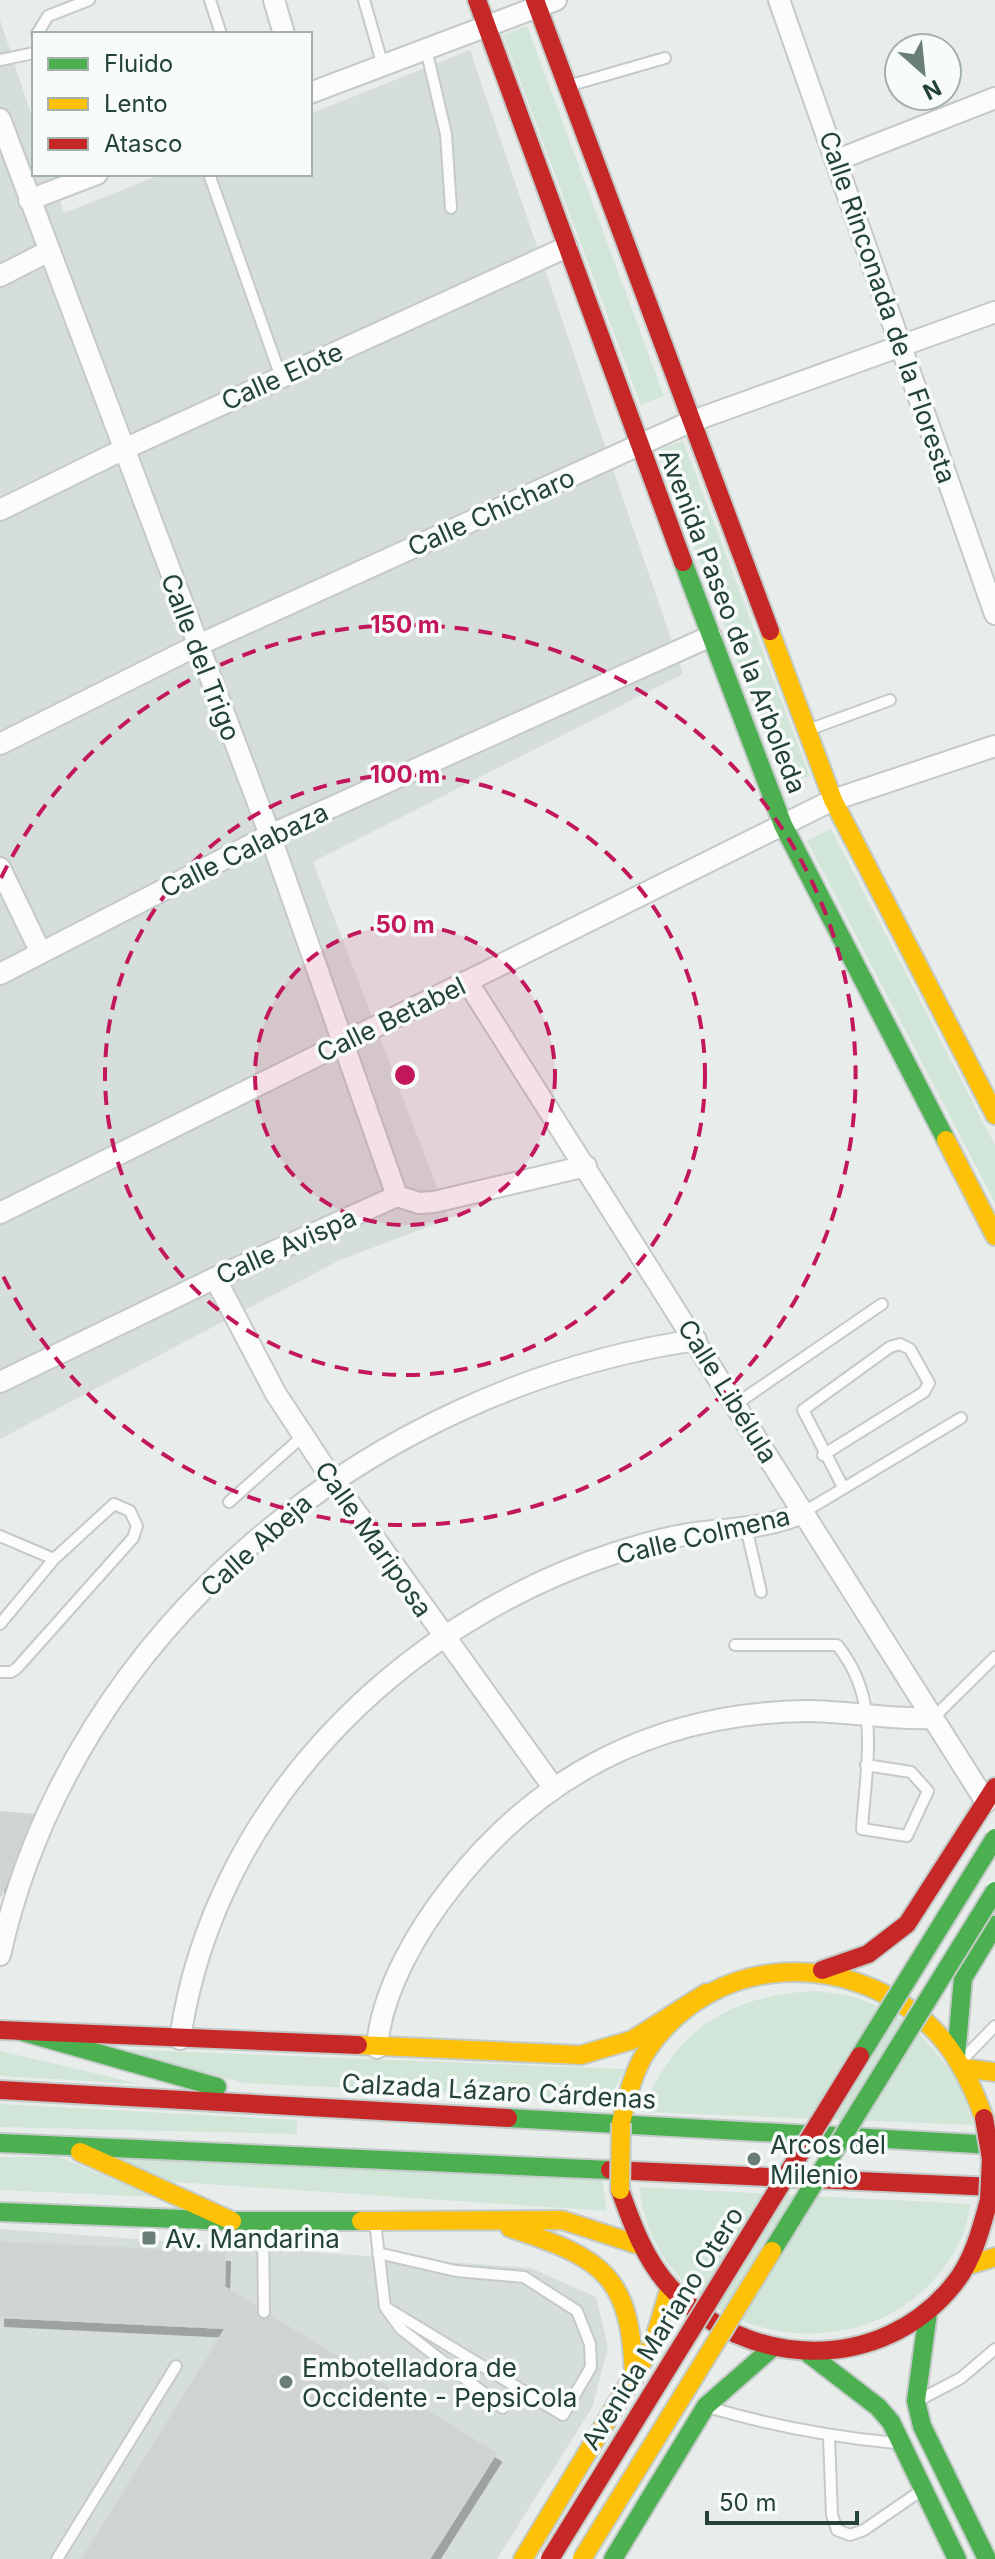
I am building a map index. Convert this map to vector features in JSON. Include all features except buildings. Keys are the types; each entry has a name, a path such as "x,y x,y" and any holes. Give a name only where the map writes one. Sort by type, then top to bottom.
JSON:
{"main road":[{"name":"Avenida Paseo de la Arboleda","path":"477,0 639,445 783,825 995,1236"},
{"name":"Avenida Paseo de la Arboleda","path":"543,2 566,86 833,800 995,1115"},
{"path":"822,1970 868,1954 907,1924 990,1794"},
{"name":"Avenida Mariano Otero","path":"550,2559 995,1838"},
{"path":"959,2062 963,1978 953,1957 995,1881"},
{"name":"Avenida Mariano Otero","path":"582,2559 995,1891"},
{"path":"963,1978 995,1925"},
{"path":"781,1969 822,1970 860,1980 897,1998 929,2024 959,2062 984,2118 991,2159 992,2194 980,2235 966,2266 928,2312 901,2331 872,2344 841,2352 809,2354 771,2349 716,2326 670,2287 642,2246 620,2190 621,2123 631,2084 649,2048 674,2017 706,1993 742,1977 781,1969"},
{"name":"Calzada Lázaro Cárdenas","path":"0,2030 581,2055 611,2051 651,2034 706,1993"},
{"path":"20,2031 281,2105"},
{"path":"959,2062 995,2072"},
{"name":"Calzada Lázaro Cárdenas","path":"0,2090 995,2145"},
{"path":"954,2143 995,2134"},
{"path":"0,2143 61,2143 992,2194"},
{"path":"61,2143 232,2221"},
{"path":"0,2212 232,2221 562,2220 642,2246"},
{"path":"479,2219 585,2255 608,2276 630,2318 634,2345 633,2381"},
{"path":"966,2266 995,2257"},
{"path":"954,2284 995,2275"},
{"name":"Avenida Mariano Otero","path":"523,2559 653,2344 670,2287"},
{"path":"928,2312 916,2401 922,2426 987,2559"},
{"path":"613,2559 706,2406 771,2349"},
{"path":"809,2354 878,2407 903,2443 957,2559"}],"street":[{"path":"274,0 283,32"},
{"name":"Calle Rinconada de la Floresta","path":"779,0 903,345 986,555 995,614"},
{"path":"312,92 543,2"},
{"path":"837,160 995,98"},
{"name":"Calle del Trigo","path":"0,119 47,252 270,835 397,1196"},
{"path":"29,200 92,176"},
{"name":"Calle Elote","path":"0,510 122,450 567,247"},
{"path":"0,276 47,252"},
{"name":"Calle Chícharo","path":"0,744 196,646 690,422 995,312"},
{"name":"Calle Calabaza","path":"0,974 270,835 711,636"},
{"name":"Calle Betabel","path":"0,1213 833,800 995,746"},
{"path":"0,868 41,953"},
{"name":"Calle Libélula","path":"467,981 933,1718 990,1794"},
{"path":"397,1196 419,1203 434,1202 586,1166"},
{"name":"Calle Avispa","path":"0,1382 215,1278 397,1196"},
{"name":"Calle Mariposa","path":"215,1278 276,1394 303,1436 553,1787"},
{"name":"Calle Abeja","path":"0,1955 27,1860 49,1811 99,1722 150,1647 277,1520 332,1479 425,1426 521,1384 617,1355 696,1340"},
{"name":"Calle Colmena","path":"180,2039 192,1973 245,1849 298,1770 359,1703 443,1636 526,1590 614,1553 701,1532 767,1526 804,1512"},
{"path":"377,2048 378,2026 396,1980 444,1896 494,1836 553,1787 645,1740 700,1724 768,1713 933,1718"}],"lane":[{"path":"38,32 48,16 89,0"},
{"path":"210,0 220,32"},
{"path":"364,0 383,66"},
{"path":"426,49 446,134 451,208"},
{"path":"0,60 32,53"},
{"path":"566,86 665,58"},
{"path":"210,176 281,377"},
{"path":"807,731 890,700"},
{"path":"736,1404 882,1304"},
{"path":"823,1455 924,1392 929,1383 910,1349 900,1344 890,1347 803,1410 823,1455 843,1487"},
{"path":"804,1512 961,1418"},
{"path":"229,1502 303,1436"},
{"path":"0,1624 54,1559 114,1504 123,1505 135,1520 133,1538 17,1668 11,1672 0,1672"},
{"path":"746,1527 761,1592"},
{"path":"0,1536 54,1559"},
{"path":"735,1645 837,1645 862,1682 869,1715 862,1829 907,1836 928,1791 911,1772 866,1765"},
{"path":"933,1718 995,1657"},
{"path":"959,2062 995,2026"},
{"path":"263,2220 264,2312"},
{"path":"375,2220 385,2307 401,2329 503,2408"},
{"path":"378,2253 456,2271 524,2277 577,2311 590,2344 591,2367 563,2415 385,2307"},
{"path":"916,2401 961,2378 995,2349"},
{"path":"57,2559 176,2366"},
{"path":"706,2406 772,2426 829,2437 903,2443"},
{"path":"829,2437 832,2515 837,2530 850,2535 864,2530 924,2489"}],"shaded area":[{"path":"0,20 32,117 32,176 52,176 64,213 157,176 312,176 312,113 470,50 683,674 313,862 449,1219 340,1260 0,1439"},
{"path":"0,2229 531,2268 596,2297 608,2347 592,2408 497,2559 0,2559"}],"green space":[{"path":"527,26 664,396 641,405 503,35"},
{"path":"683,441 810,776 784,785 658,450"},
{"path":"831,829 995,1145 995,1203 807,841"},
{"path":"818,1991 851,1996 883,2008 912,2025 956,2076 974,2125 642,2112 671,2058 709,2022 758,2000"},
{"path":"116,2049 625,2069 609,2100 245,2083"},
{"path":"0,2051 141,2084 0,2076"},
{"path":"0,2104 297,2120 297,2134 0,2127"},
{"path":"100,2155 602,2177 607,2211 161,2181"},
{"path":"0,2157 60,2157 154,2197 0,2190"},
{"path":"639,2187 971,2204 961,2239 927,2287 883,2317 833,2332 780,2331 731,2316 688,2286 656,2243"}],"traffic: fast":[{"path":"683,562 783,825 946,1140"},
{"path":"860,2056 995,1838"},
{"path":"772,2251 995,1891"},
{"path":"956,2056 963,1978 995,1925"},
{"path":"20,2031 217,2087"},
{"path":"508,2118 995,2145"},
{"path":"0,2143 610,2170"},
{"path":"0,2212 232,2221 361,2221"},
{"path":"928,2312 916,2401 922,2426 987,2559"},
{"path":"613,2559 706,2406 771,2349"},
{"path":"809,2354 878,2407 891,2422 957,2559"}],"traffic: slow":[{"path":"770,631 833,800 995,1115"},
{"path":"946,1140 995,1236"},
{"path":"621,2123 638,2066 648,2049 676,2017 708,1994 744,1979 782,1972 821,1974 859,1983 896,2000 929,2025 947,2045 968,2080 984,2118"},
{"path":"358,2045 581,2055 632,2040 706,1993"},
{"path":"963,2068 995,2072"},
{"path":"620,2190 621,2123"},
{"path":"80,2152 232,2221"},
{"path":"361,2221 562,2220 642,2246"},
{"path":"510,2228 568,2250 589,2261 606,2276 618,2293 626,2315 632,2343 634,2378"},
{"path":"582,2559 772,2251"},
{"path":"966,2266 995,2257"},
{"path":"523,2559 653,2344 670,2287"}],"traffic: jam":[{"path":"477,0 683,562"},
{"path":"535,0 770,631"},
{"path":"822,1970 868,1954 907,1924 995,1787"},
{"path":"0,2030 358,2045"},
{"path":"550,2559 860,2056"},
{"path":"0,2090 508,2118"},
{"path":"984,2118 991,2159 989,2200"},
{"path":"610,2170 995,2187"},
{"path":"620,2190 653,2265 670,2287 701,2314 737,2334 774,2347 814,2351 852,2347 890,2335 924,2314 954,2284 966,2265 976,2244 989,2200"}],"place":[{"name":"Arcos del Milenio","path":"754,2159"},
{"name":"Av. Mandarina","path":"149,2238"},
{"name":"Embotelladora de Occidente - PepsiCola","path":"286,2382"}]}
